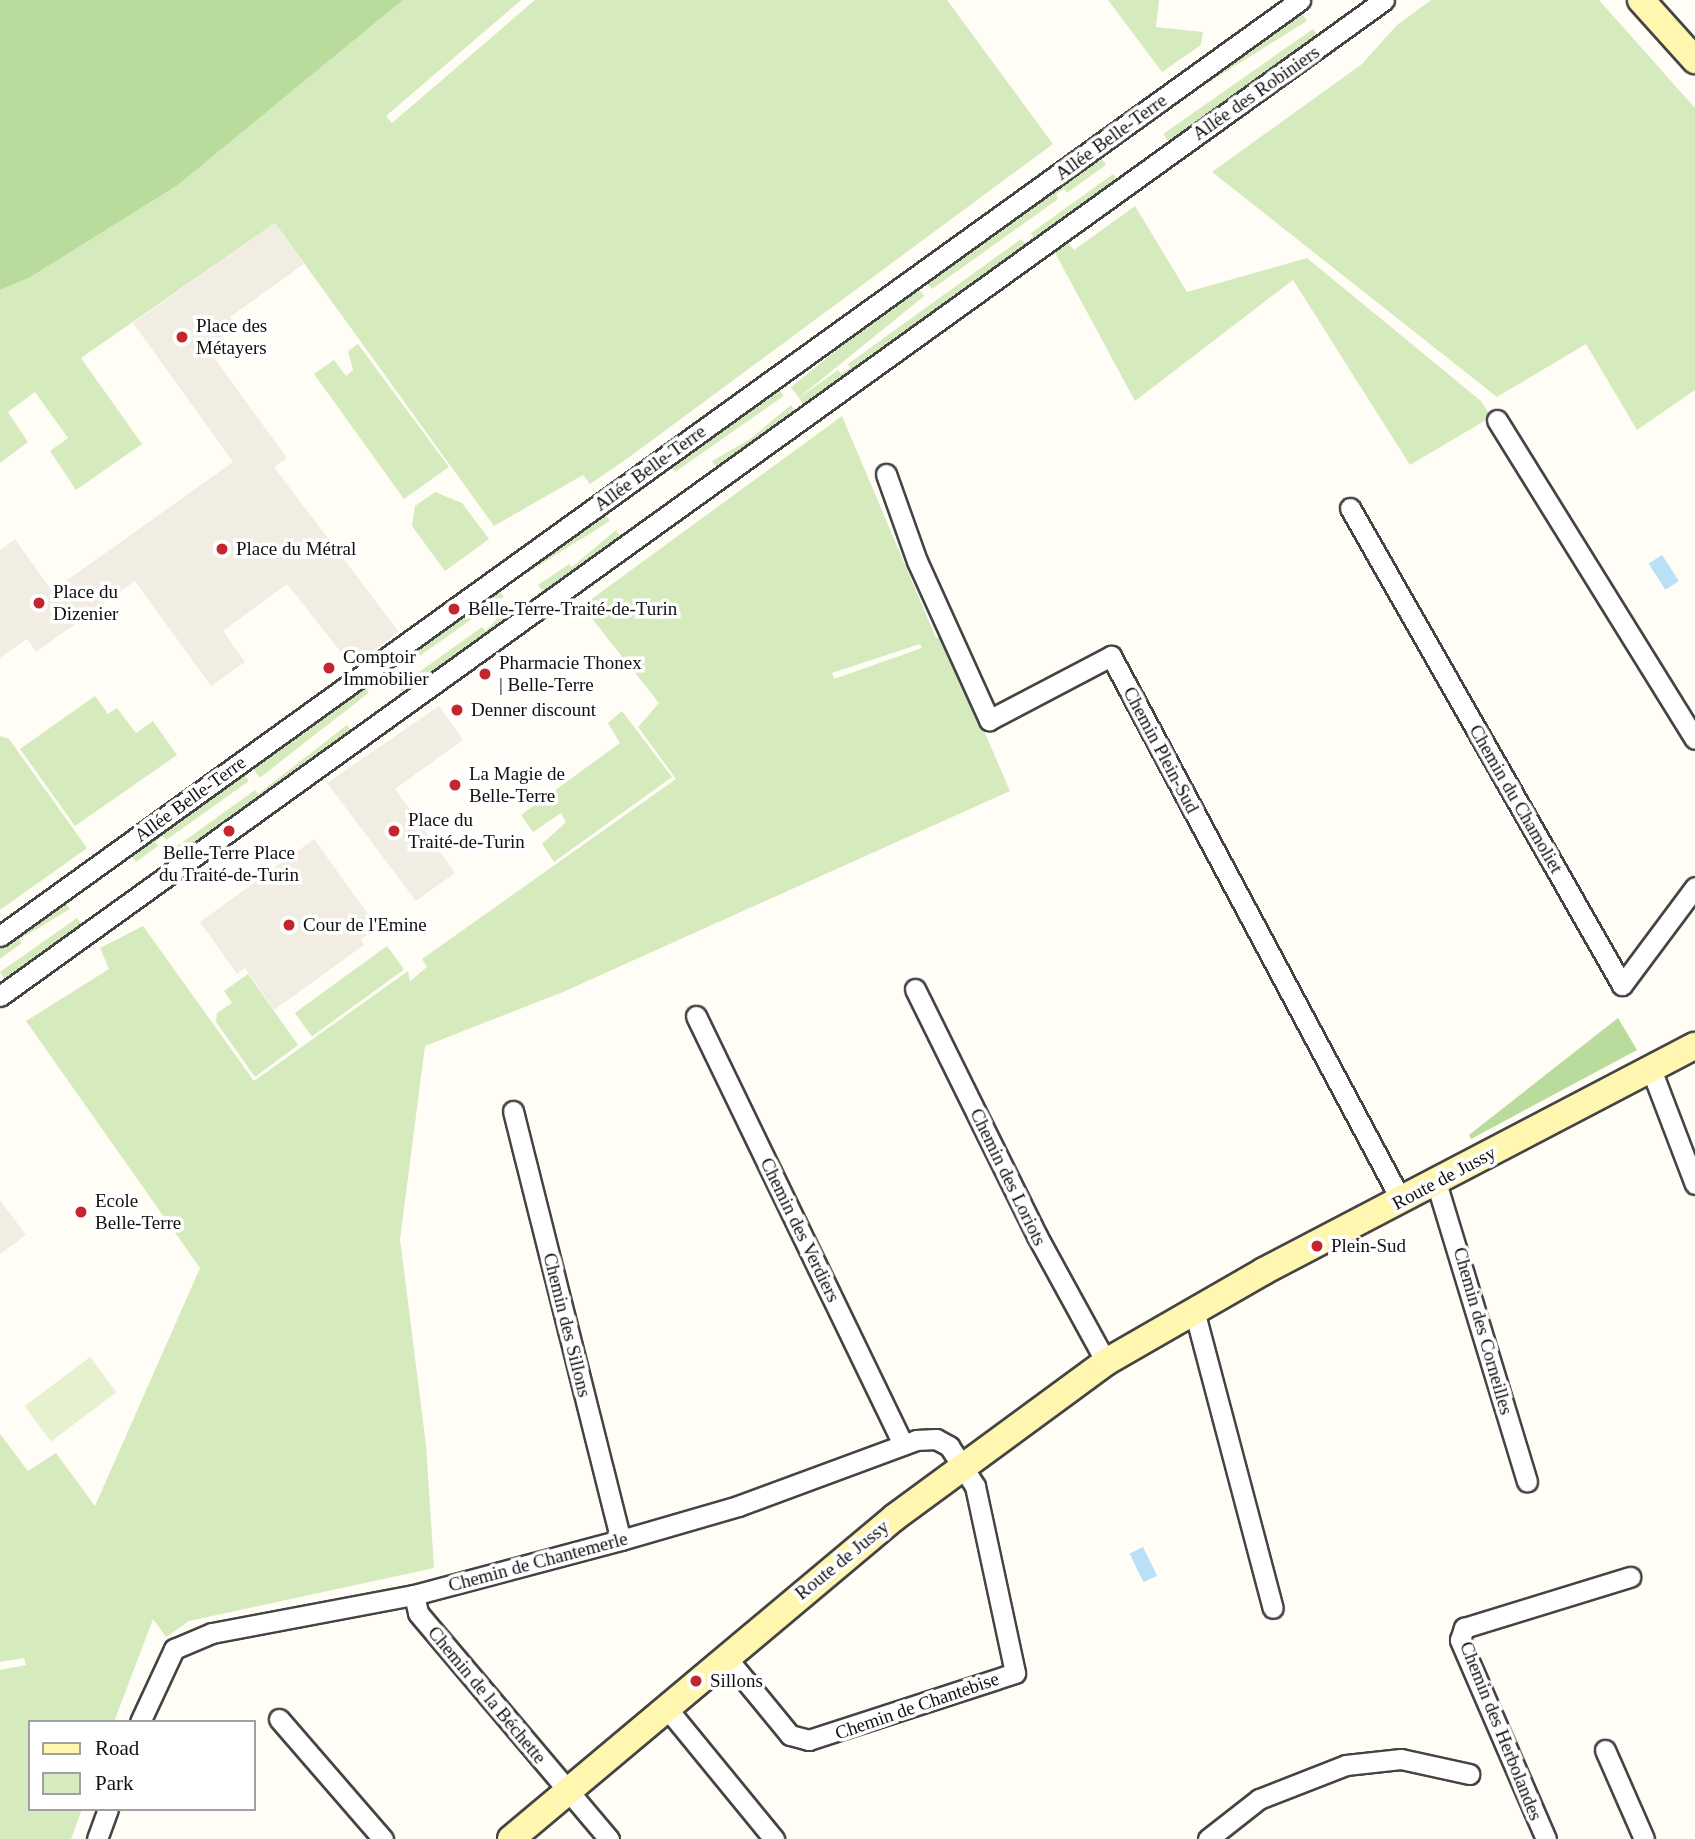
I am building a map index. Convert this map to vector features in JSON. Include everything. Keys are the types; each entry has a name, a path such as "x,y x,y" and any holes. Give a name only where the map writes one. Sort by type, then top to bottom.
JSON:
{"main road":[{"path":"1641,0 1695,60"},
{"name":"Route de Jussy","path":"511,1839 726,1657 964,1464 1106,1362 1194,1310 1695,1046"}],"street":[{"name":"Allée Belle-Terre","path":"0,936 1300,0"},
{"name":"Allée des Robiniers","path":"0,996 1384,0"},
{"path":"1497,420 1695,739"},
{"name":"Chemin Plein-Sud","path":"886,474 917,561 989,720 1111,656 1401,1200"},
{"name":"Chemin du Chamoliet","path":"1350,508 1622,985 1695,887"},
{"name":"Chemin des Loriots","path":"915,989 1037,1236 1106,1362"},
{"name":"Chemin des Verdiers","path":"696,1016 903,1445"},
{"path":"1651,1069 1695,1184"},
{"name":"Chemin des Sillons","path":"513,1111 621,1540"},
{"name":"Chemin des Corneilles","path":"1436,1182 1527,1482"},
{"path":"1194,1310 1273,1608"},
{"name":"Chemin de Chantemerle","path":"141,1720 174,1649 262,1621 414,1595 621,1540 737,1506 903,1445 936,1439 964,1464"},
{"name":"Chemin de Chantebise","path":"726,1657 790,1735 809,1740 1015,1673 976,1490 964,1464"},
{"name":"Chemin des Herbolandes","path":"1546,1839 1460,1640 1464,1628 1630,1577"},
{"name":"Chemin de la Béchette","path":"414,1595 418,1613 609,1839"},
{"path":"666,1707 774,1839"},
{"path":"279,1718 383,1839"},
{"path":"1605,1750 1644,1839"},
{"path":"1208,1839 1259,1799 1346,1765 1392,1758 1469,1774"},
{"path":"97,1839 107,1811"}],"green space":[{"path":"0,0 403,0 178,185 29,278 0,290"},
{"path":"403,0 521,0 386,116 392,123 535,0 947,0 1053,144 590,484 583,475 494,526 275,223 81,358 142,444 76,490 50,451 68,438 35,392 8,412 28,442 0,463 0,290 29,278 178,185"},
{"path":"1108,0 1159,0 1156,27 1203,32 1201,45 1162,72"},
{"path":"1431,0 1599,0 1695,108 1695,390 1637,430 1586,344 1497,397 1212,172 1362,64 1397,25"},
{"path":"1300,10 1307,21 1152,118 1145,107"},
{"path":"1313,29 1320,39 1170,144 1163,134"},
{"path":"1099,154 1106,165 1067,193 1064,189 1056,194 1058,199 932,289 924,279"},
{"path":"1113,174 1120,183 805,407 799,398 838,370 841,374 850,368 848,364 1021,239 1025,243 1033,237 1031,233"},
{"path":"1135,206 1187,292 1307,258 1481,401 1491,417 1410,465 1293,280 1135,401 1054,251 1067,241 1074,250"},
{"path":"916,286 924,296 799,397 791,387"},
{"path":"358,344 449,467 404,499 314,374 334,360 346,376 353,370 348,351"},
{"path":"777,386 784,396 675,472 668,462"},
{"path":"791,405 798,415 719,471 712,461 750,439"},
{"path":"842,416 936,638 943,636 1010,791 563,992 425,1046 400,1239 426,1445 434,1568 189,1621 166,1637 153,1619 115,1720 28,1720 28,1811 81,1811 71,1839 0,1839 0,1670 26,1665 24,1658 0,1662 0,1434 28,1471 56,1453 95,1506 200,1268 26,1021 109,969 100,948 143,926 254,1081 408,971 410,981 427,967 422,959 676,779 638,727 659,703 582,606","holes":["920,644 922,648 834,679 832,673"]},
{"path":"435,492 462,503 489,539 445,571 412,526 415,506"},
{"path":"603,510 610,521 528,572 522,561"},
{"path":"616,530 623,540 546,595 538,585 569,564 572,567"},
{"path":"497,587 504,597 404,667 397,657"},
{"path":"511,606 518,616 406,696 398,687 482,627 485,631"},
{"path":"362,684 369,693 260,778 253,769"},
{"path":"95,696 108,714 117,708 136,733 153,721 177,755 75,826 20,749"},
{"path":"622,711 672,777 554,862 542,844 566,822 561,813 533,832 521,815 620,743 608,723"},
{"path":"347,725 354,734 180,858 173,849 255,790 258,794"},
{"path":"0,736 9,739 87,848 0,910"},
{"path":"241,771 249,781 166,840 163,836 155,842 158,846 136,862 128,851"},
{"path":"63,899 70,909 20,939 22,943 0,959 0,944"},
{"path":"77,918 84,928 7,982 0,972"},
{"path":"387,946 404,969 312,1036 295,1013"},
{"path":"248,974 298,1045 255,1077 216,1022 217,1013 232,1003 224,991"},
{"path":"1618,1018 1637,1050 1471,1139 1469,1135"},
{"path":"90,1357 116,1392 51,1441 25,1406"}],"shaded area":[{"name":"Place du Métral","path":"275,223 304,264 230,317 236,326 207,348 287,458 274,467 399,632 352,666 287,584 223,631 245,662 211,686 135,581 36,652 27,639 0,658 0,550 15,539 52,591 233,462 133,323"},
{"name":"Place du Traité-de-Turin","path":"439,706 463,740 395,789 455,873 416,901 327,783"},
{"name":"Cour de l'Emine","path":"314,839 378,928 361,939 364,945 274,1010 245,968 237,974 200,922"},
{"path":"0,1200 26,1235 0,1254"}],"water":[{"path":"1662,555 1679,581 1665,590 1649,564"},
{"path":"1143,1547 1157,1576 1144,1582 1130,1554"}],"place":[{"name":"Place des Métayers","path":"182,337"},
{"name":"Place du Métral","path":"222,549"},
{"name":"Place du Dizenier","path":"39,603"},
{"name":"Belle-Terre-Traité-de-Turin","path":"454,609"},
{"name":"Comptoir Immobilier","path":"329,668"},
{"name":"Pharmacie Thonex | Belle-Terre","path":"485,674"},
{"name":"Denner discount","path":"457,710"},
{"name":"La Magie de Belle-Terre","path":"455,785"},
{"name":"Belle-Terre Place du Traité-de-Turin","path":"229,831"},
{"name":"Place du Traité-de-Turin","path":"394,831"},
{"name":"Cour de l'Emine","path":"289,925"},
{"name":"Ecole Belle-Terre","path":"81,1212"},
{"name":"Plein-Sud","path":"1317,1246"},
{"name":"Sillons","path":"696,1681"}]}
